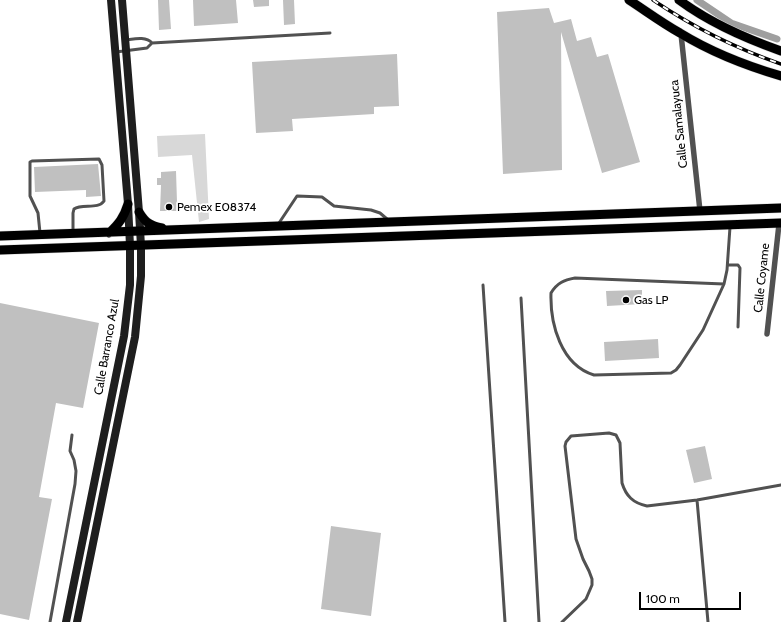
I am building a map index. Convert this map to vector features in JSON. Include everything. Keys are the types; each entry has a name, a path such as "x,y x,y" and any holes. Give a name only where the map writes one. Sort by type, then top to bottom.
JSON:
{"main road":[{"name":"Calle Barranco Azul","path":"66,622 124,336 130,285 130,232 111,0"},
{"name":"Calle Barranco Azul","path":"77,622 134,344 141,276 141,246 136,168 122,0"},
{"path":"629,0 681,34 739,61 781,76"},
{"path":"679,0 711,21 734,33 781,50"},
{"path":"123,144 126,148 129,167 136,168"},
{"path":"109,232 116,227 122,219 128,204"},
{"path":"0,236 781,208"},
{"path":"139,212 143,220 150,225 173,230"},
{"path":"624,214 625,228"},
{"path":"0,250 780,224"}],"street":[{"name":"Calle Samalayuca","path":"681,34 700,211"},
{"name":"Calle Coyame","path":"767,334 780,224"}],"lane":[{"path":"125,40 145,39 152,43 330,33"},
{"path":"116,52 147,48 152,43"},
{"path":"40,235 38,213 30,196 30,162 32,160 99,159 102,165 104,201 100,205 78,206 74,209 74,234"},
{"path":"277,226 297,196 322,197 334,206 376,211 389,222"},
{"path":"724,284 575,278 559,283 551,293 550,303 556,332 564,348 577,367 586,373 594,375 671,373 680,365 698,338 724,284 728,265 730,225"},
{"path":"728,265 738,265 740,268 738,327"},
{"path":"483,285 505,622"},
{"path":"521,298 539,622"},
{"path":"562,622 586,599 592,585 590,571 583,559 576,539 566,446 568,438 575,435 609,433 616,435 620,443 622,483 624,490 636,503 647,506 697,500 781,485"},
{"path":"50,622 75,484 76,471 74,460 70,451 72,435"},
{"path":"697,500 708,622"}],"shaded area":[{"path":"205,134 209,219 199,222 192,155 158,157 157,136"}],"building":[{"path":"158,0 169,0 171,29 159,30"},
{"path":"193,0 236,0 238,23 194,26"},
{"path":"253,0 269,0 269,6 254,7"},
{"path":"283,0 294,0 295,24 284,25"},
{"path":"549,8 554,23 571,19 577,41 591,37 597,57 608,54 640,162 602,173 561,32 562,170 503,174 497,12"},
{"path":"397,54 399,106 374,107 374,114 292,119 293,131 256,133 252,62"},
{"path":"98,164 101,196 86,197 86,190 35,192 34,167"},
{"path":"176,171 178,211 160,211 161,185 157,185 157,178 161,178 161,172"},
{"path":"642,290 642,304 607,306 606,291"},
{"path":"0,303 99,323 83,408 56,403 39,497 52,499 29,620 0,614"},
{"path":"658,339 659,358 605,361 604,342"},
{"path":"705,446 712,479 694,483 686,450"},
{"path":"331,526 381,533 371,616 321,609"}],"waterway":[{"path":"697,0 731,23 777,39"}],"railway":[{"path":"653,0 683,19 715,36 747,51 781,64"}],"place":[{"name":"Pemex E08374","path":"169,207"},
{"name":"Gas LP","path":"626,300"}]}
